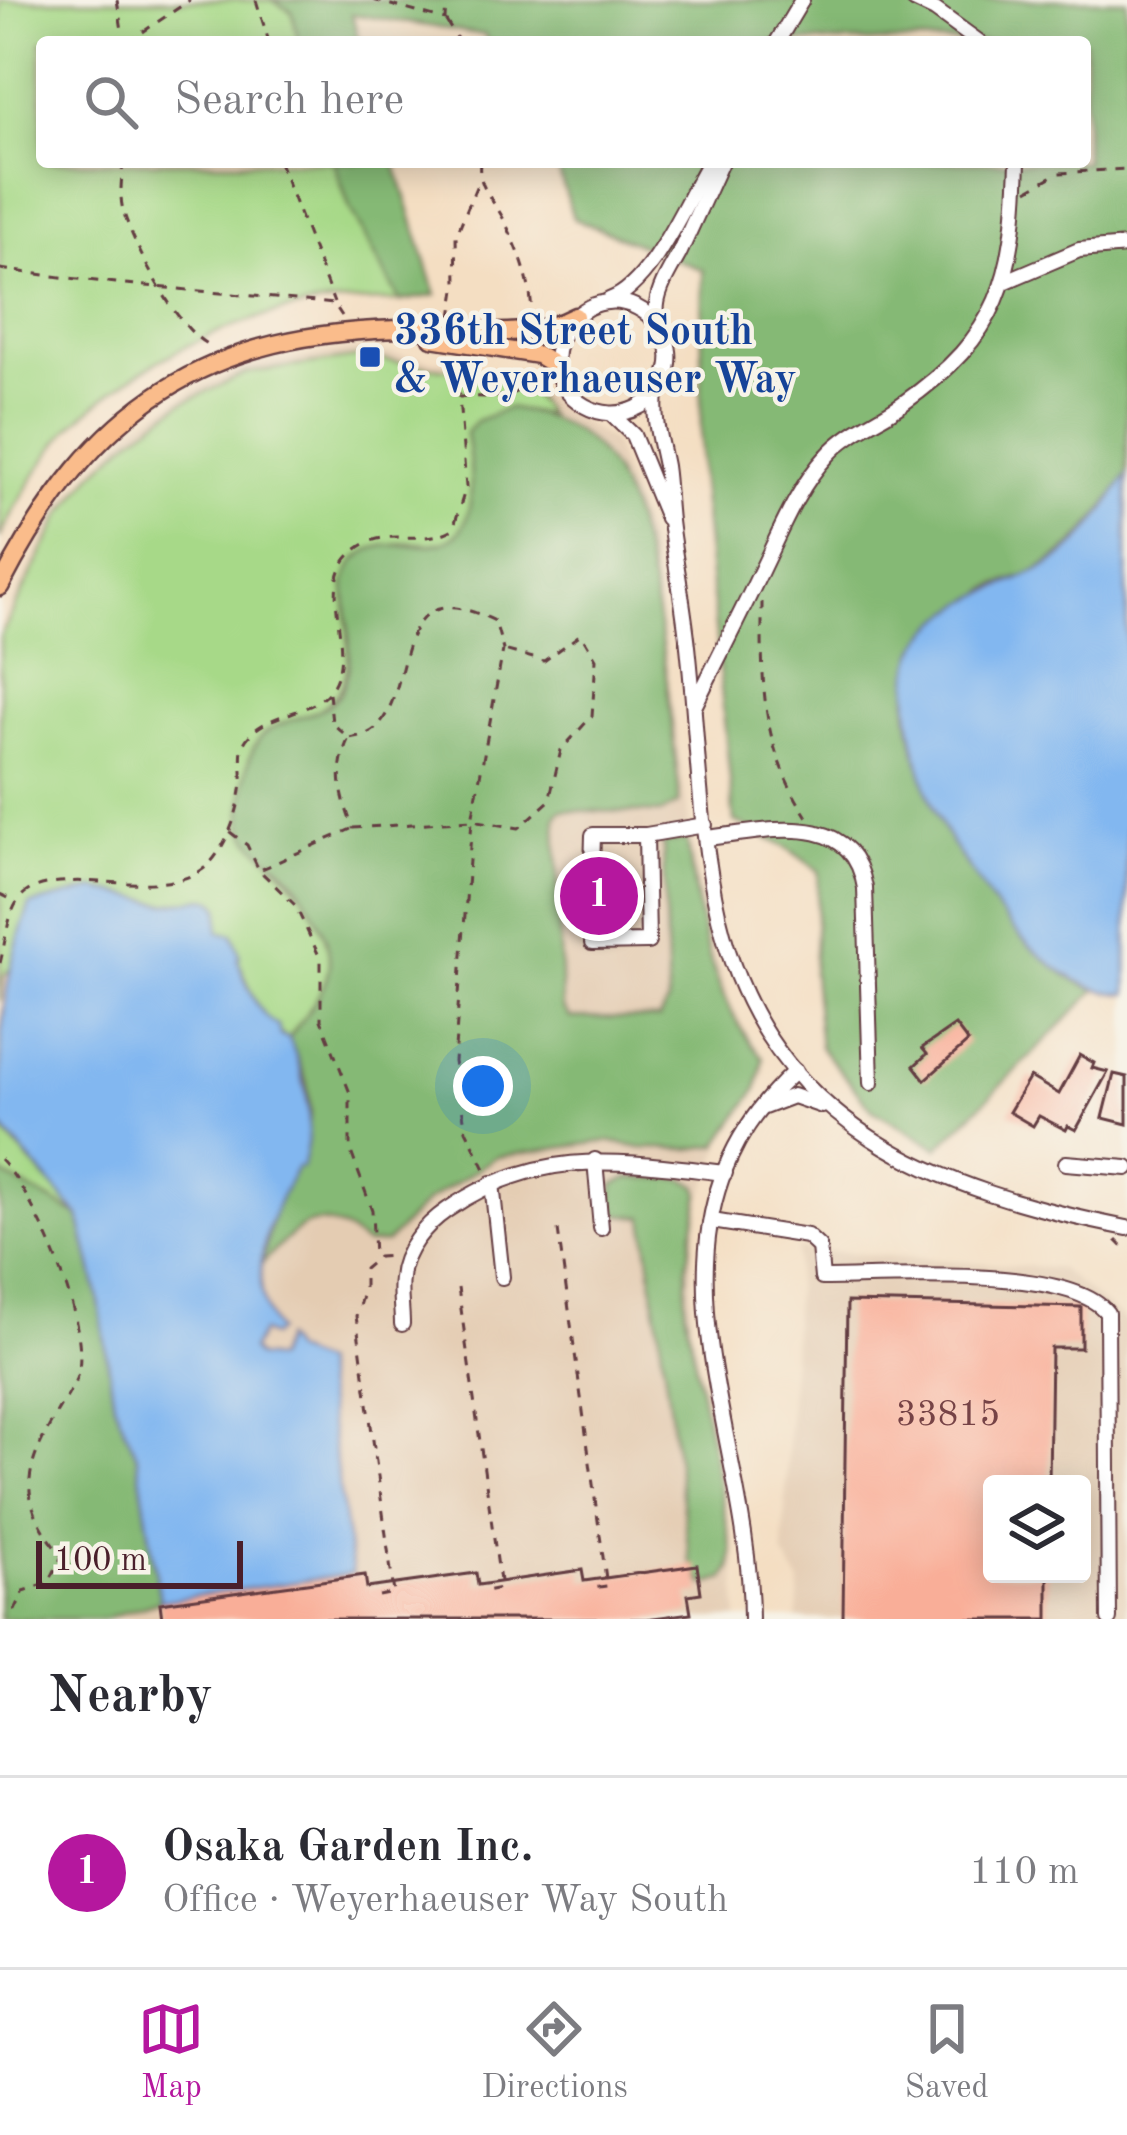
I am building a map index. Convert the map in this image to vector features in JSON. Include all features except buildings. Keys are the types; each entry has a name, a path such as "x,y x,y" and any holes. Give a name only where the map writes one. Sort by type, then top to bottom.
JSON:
{"main road":[{"path":"0,587 50,499 86,455 164,388 233,355 305,336 530,331 575,316"},
{"path":"354,332 523,352 545,358 560,377"}],"street":[{"path":"781,36 802,0"},
{"path":"914,0 975,36"},
{"path":"670,524 633,435 611,414 580,403 560,377 558,344 575,316 623,295 644,275 706,168"},
{"path":"718,168 657,302 670,353 669,368 656,394 654,425 664,466 705,832 719,920 732,962 750,1002 796,1071 834,1111 898,1157 950,1182 1004,1200 1127,1232"},
{"path":"694,706 789,512 824,458 850,434 902,404 960,355 992,314 1004,282 1018,168"},
{"path":"1004,282 1079,250 1127,246"},
{"path":"604,302 636,306 660,326"},
{"path":"611,414 643,405 656,394"},
{"path":"592,872 593,835 789,830 837,838 852,849 861,864 865,888 871,1083"},
{"path":"592,943 648,942 646,835"},
{"path":"751,1619 745,1528 708,1346 705,1266 725,1173 759,1109 796,1071"},
{"path":"759,1109 793,1096 834,1111"},
{"path":"595,1160 601,1228"},
{"path":"402,1324 400,1276 405,1260 436,1218 492,1183 521,1171 595,1160 725,1173"},
{"path":"1066,1163 1127,1168"},
{"path":"492,1183 502,1277"},
{"path":"712,1221 807,1236 819,1247 822,1278 1021,1279 1085,1295 1101,1305 1107,1313 1108,1330 1109,1619"}],"path":[{"path":"117,0 125,36"},
{"path":"135,36 190,0"},
{"path":"256,0 267,36"},
{"path":"373,0 445,20"},
{"path":"446,0 445,20 455,36"},
{"path":"123,168 122,208 159,286 197,341 233,355"},
{"path":"281,168 334,304 354,332"},
{"path":"452,318 458,282 456,236 479,168"},
{"path":"1016,197 1058,173 1127,170"},
{"path":"478,180 517,247 531,292 532,321"},
{"path":"0,269 92,283 334,304"},
{"path":"0,963 17,902 31,891 75,881 148,885 182,880 213,860 242,785 246,738 266,723 313,707 337,680 336,577 342,563 365,542 380,536 436,539 454,529 466,487 459,397 449,356"},
{"path":"459,397 510,396 528,383 532,371"},
{"path":"762,570 763,701 783,780 817,832"},
{"path":"349,738 372,733 388,710 409,636 428,614 464,606 495,621 503,650 472,820 454,1062 466,1130 492,1183"},
{"path":"259,870 353,828 472,820 519,828 549,802 561,750 592,716 596,658 580,634 544,661 503,650"},
{"path":"328,692 332,723 349,738"},
{"path":"349,738 337,764 343,803 353,828"},
{"path":"228,831 247,845 259,870 296,904 321,959 321,1020 350,1093 350,1149 372,1210 374,1258"},
{"path":"0,894 17,902"},
{"path":"0,1159 16,1178 50,1249 81,1348 77,1376 30,1460 31,1507 62,1556 49,1582 24,1592 11,1619"},
{"path":"558,1230 607,1586 592,1588"},
{"path":"379,1595 394,1593 356,1316 364,1269 374,1258 405,1260"},
{"path":"458,1288 501,1588 485,1592"}],"shaded area":[{"path":"361,349 519,373 612,442 649,544 703,919 730,1001 766,1072 733,1115 704,1193 693,1249 691,1326 735,1553 738,1619 0,1619 0,629 58,508 134,426 202,385 258,363"},
{"path":"797,1249 1060,1269 1127,1322 1127,1619 797,1619 800,1583 783,1553"}],"green space":[{"path":"0,0 272,0 292,12 298,36 36,36 36,168 336,168 350,209 400,301 299,308 227,329 159,361 97,403 70,428 32,480 0,538"},
{"path":"272,0 1127,0 1127,475 1087,530 1064,552 1034,572 984,593 914,680 908,703 916,751 957,851 1040,954 1096,990 938,1148 872,1109 820,1047 813,973 819,871 789,849 734,821 700,473 703,270 573,218 558,168 1091,168 1091,36 485,36 352,14 358,36 298,36 292,12"},
{"path":"336,168 397,168 436,295 400,301 350,209"},
{"path":"360,357 506,377 531,392 548,415 509,408 467,433 472,495 465,525 445,544 391,547 345,583 348,655 339,690 307,716 279,726 244,830 322,923 330,944 331,967 323,991 289,1038 263,1014 205,898 167,904 95,889 3,976 0,1001 0,637 61,516 92,475 180,404 247,373"},
{"path":"509,408 549,418 585,438 610,466 629,505 655,602 679,789 679,803 662,813 561,810 556,817 562,1008 570,1018 659,1019 668,1002 663,843 687,840 702,927 718,983 745,1035 763,1058 757,1089 718,1145 641,1148 608,1141 496,1157 425,1203 386,1243 365,1244 320,1222 298,1230 262,1264 276,1202 297,1167 311,1114 307,1082 289,1038 319,994 329,952 325,935 298,886 246,833 242,815 248,762 262,736 323,708 342,690 349,653 345,583 358,557 379,547 448,540 464,524 471,491 466,433 476,421"},
{"path":"0,1125 3,1131 79,1216 0,1173"},
{"path":"0,1173 79,1216 98,1295 114,1403 137,1456 160,1601 103,1619 0,1619"},
{"path":"628,1178 683,1179 697,1185 700,1194 687,1265 685,1310 732,1551 725,1579 704,1585 690,1560 644,1217 617,1214 612,1197 614,1184"}],"water":[{"path":"1127,475 1127,994 1085,984 1065,973 1027,943 996,908 953,846 936,812 914,742 908,694 915,653 931,630 980,595 1065,554 1091,527"},
{"path":"95,889 167,904 214,900 220,907 219,932 233,934 253,997 280,1035 289,1038 305,1086 306,1150 302,1167 297,1167 277,1206 263,1248 262,1290 277,1331 271,1336 261,1332 251,1350 257,1357 275,1359 283,1339 293,1352 321,1363 352,1574 160,1601 137,1456 114,1403 98,1295 79,1216 0,1125 7,986 30,905"}],"place":[{"name":"336th Street South & Weyerhaeuser Way","path":"370,357"},
{"name":"Osaka Garden Inc.","path":"599,896"}]}
